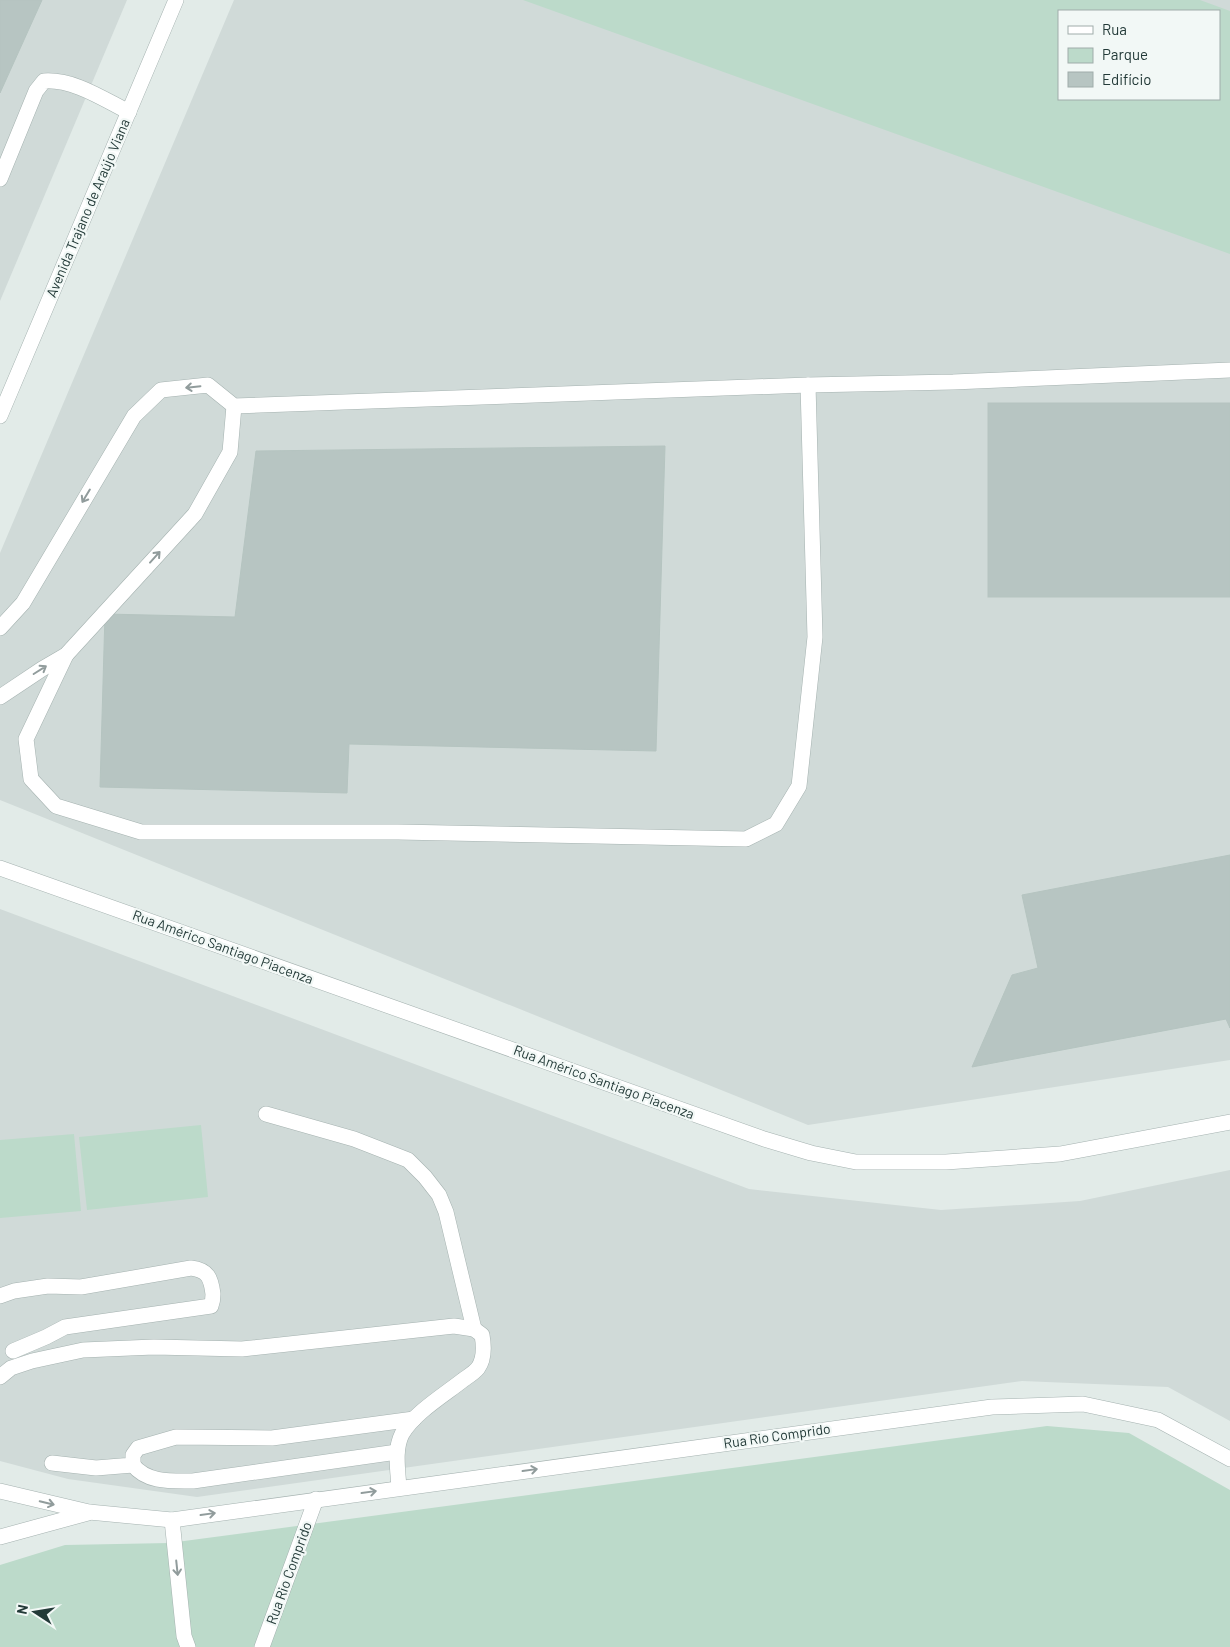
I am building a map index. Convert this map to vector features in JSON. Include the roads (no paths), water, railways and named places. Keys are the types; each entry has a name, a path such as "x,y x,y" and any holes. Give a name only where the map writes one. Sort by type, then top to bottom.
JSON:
{"street":[{"name":"Avenida Trajano de Araújo Viana","path":"0,416 176,0"},
{"path":"0,179 36,91 44,81 55,80 79,87 129,112"},
{"path":"0,628 23,603 134,416 161,390 208,385 234,406 808,385 954,382 1230,370"},
{"path":"234,406 230,452 195,514 66,655 26,739 31,779 56,806 142,832 398,832 746,839 776,824 799,786 814,637 808,385"},
{"path":"0,698 66,655"},
{"name":"Rua Américo Santiago Piacenza","path":"0,868 764,1139 810,1153 856,1162 946,1162 1005,1159 1060,1154 1230,1122"},
{"path":"266,1114 354,1139 408,1160 426,1177 439,1195 446,1212 474,1329"},
{"path":"0,1296 48,1286 81,1287 191,1268 200,1269 208,1275 212,1282 213,1302 211,1306 66,1327 7,1347"},
{"path":"0,1377 11,1368 32,1361 84,1350 154,1347 242,1350 454,1326 474,1329 482,1335 484,1345 483,1355 477,1369 414,1419 402,1435 397,1452 400,1488"},
{"path":"7,1347 32,1361"},
{"name":"Rua Rio Comprido","path":"0,1492 89,1512 172,1520 1001,1407 1083,1404 1158,1420 1230,1459"},
{"path":"397,1452 193,1481 166,1481 148,1477 138,1472 133,1465 133,1455 138,1448 176,1437 272,1438 414,1419"},
{"path":"52,1463 96,1468 133,1465"},
{"name":"Rua Rio Comprido","path":"262,1647 316,1499"},
{"path":"0,1537 89,1512"},
{"path":"172,1520 184,1636 188,1647"}]}
